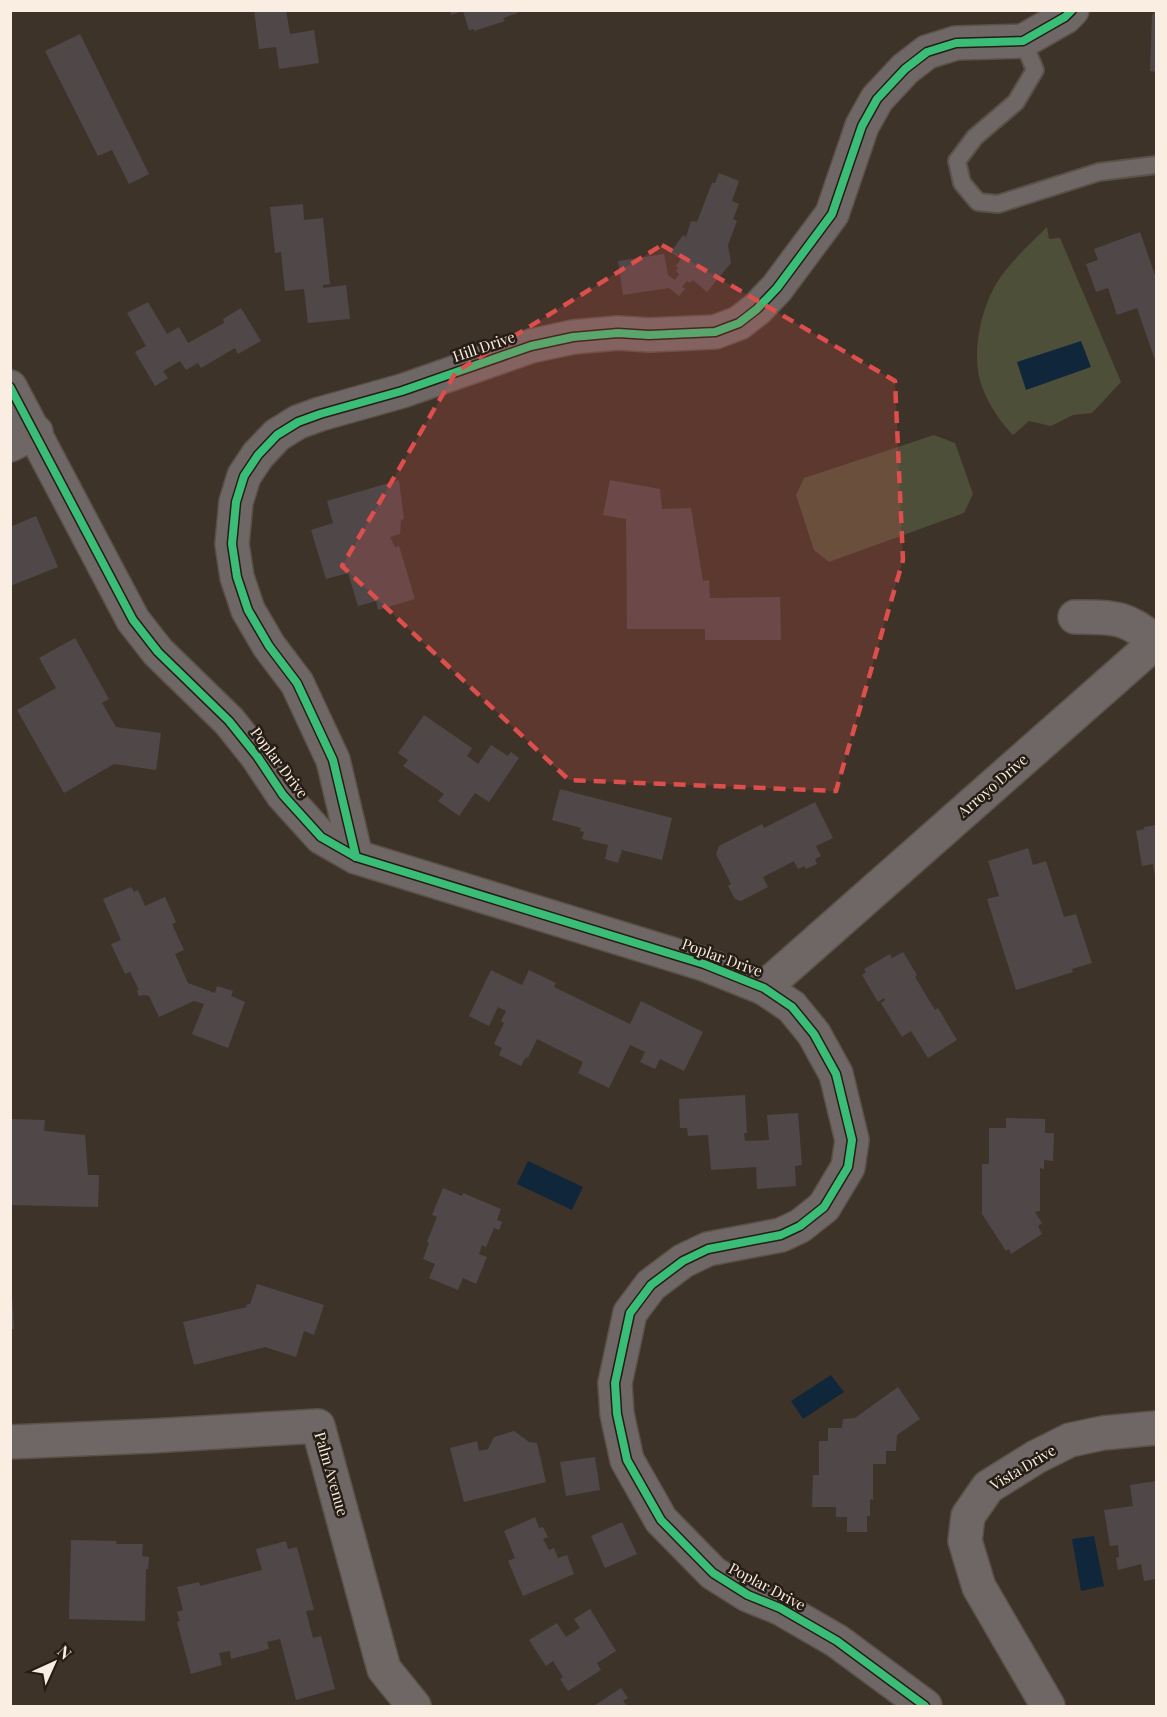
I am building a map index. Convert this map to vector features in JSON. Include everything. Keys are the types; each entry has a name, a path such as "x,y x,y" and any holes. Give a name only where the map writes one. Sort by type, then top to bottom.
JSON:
{"street":[{"path":"1023,41 1065,18 1072,10"},
{"name":"Hill Drive","path":"356,858 333,760 297,683 269,646 248,610 237,577 232,544 236,502 244,476 258,456 277,435 298,422 402,391 531,346 573,337 618,333 649,335 715,332 739,323 757,309 777,288 832,214 862,126 877,99 904,69 927,52 956,43 1023,41"},
{"name":"Poplar Drive","path":"10,387 23,438 133,620 158,652 229,721 257,756 283,795 321,837 356,858 704,964 764,988 792,1007 814,1034 836,1074 852,1140 848,1167 824,1207 800,1226 781,1235 708,1249 682,1261 651,1285 630,1313 615,1383 617,1414 627,1460 661,1520 713,1573 748,1595 780,1608 837,1641 925,1707"},
{"name":"Arroyo Drive","path":"764,988 1156,642 1139,627 1113,616 1075,618"},
{"name":"Palm Avenue","path":"10,1442 318,1426 384,1669 414,1707"},
{"name":"Vista Drive","path":"1048,1707 980,1587 965,1540 968,1516 988,1487 1036,1457 1070,1440 1103,1433 1156,1428"}],"lane":[{"path":"1023,41 1035,70 1016,102 975,137 957,161 962,183 978,202 998,204 1099,172 1156,165"}],"highlighted area":[{"path":"662,245 895,381 903,560 836,791 569,780 342,566 456,372"}],"green space":[{"path":"1047,227 1049,239 1060,238 1121,382 1092,413 1073,415 1051,426 1029,421 1013,435 986,397 978,371 979,335 989,299 1000,278"},
{"path":"934,435 955,443 973,494 964,513 829,562 814,550 796,495 804,478"}],"water":[{"path":"1081,341 1091,367 1026,390 1017,362"},
{"path":"528,1161 583,1187 572,1210 517,1184"},
{"path":"831,1375 844,1392 803,1419 791,1401"},
{"path":"1094,1536 1104,1586 1081,1591 1072,1539"}],"building":[{"path":"254,10 286,10 290,34 314,30 319,63 279,69 276,47 259,49"},
{"path":"450,10 517,10 518,13 503,18 505,21 474,31 474,29 469,30 463,11 451,15"},
{"path":"1156,10 1156,72 1150,71 1152,15"},
{"path":"80,34 149,174 129,184 112,150 98,156 45,51"},
{"path":"719,173 739,181 732,201 739,204 733,219 737,221 728,245 731,263 707,292 693,280 690,283 687,281 682,287 685,289 679,296 669,288 623,295 618,261 664,254 668,275 675,280 679,274 676,266 681,259 671,252 683,235 686,237 691,221 697,222 712,183 715,183"},
{"path":"303,204 304,220 323,218 330,284 323,285 323,288 346,285 350,319 308,323 304,289 285,291 281,252 275,253 270,207"},
{"path":"1140,232 1156,278 1156,363 1137,308 1117,315 1108,288 1096,292 1086,264 1098,260 1094,249"},
{"path":"148,302 167,334 179,327 188,343 224,323 223,319 241,308 261,341 238,354 235,348 201,368 198,363 186,370 180,361 163,371 168,378 155,386 135,352 146,346 127,313"},
{"path":"399,480 404,519 401,520 400,534 390,537 395,547 399,546 415,599 378,610 376,601 358,606 348,573 326,579 311,530 333,523 327,501"},
{"path":"610,480 660,489 662,509 691,508 703,581 709,580 710,598 780,597 781,640 705,640 705,629 627,629 626,519 603,515"},
{"path":"36,516 58,567 10,586 10,527"},
{"path":"75,638 109,699 102,703 116,727 161,733 156,770 114,764 64,793 17,710 56,688 39,658"},
{"path":"424,715 472,748 467,756 478,764 491,745 508,756 511,752 519,758 489,802 475,793 459,816 438,801 444,794 403,766 408,760 398,753"},
{"path":"560,789 672,818 662,860 622,850 618,863 605,859 608,845 582,839 584,832 580,831 581,828 552,820"},
{"path":"815,802 833,838 816,846 821,856 815,859 817,864 806,869 804,866 798,869 794,861 763,877 768,887 741,901 735,899 728,886 731,884 716,854 719,846 762,824 764,828"},
{"path":"1156,825 1155,876 1153,864 1142,866 1136,831"},
{"path":"1028,848 1033,865 1046,861 1064,917 1076,914 1092,963 1072,969 1073,972 1016,990 987,899 999,896 988,861"},
{"path":"131,887 134,892 138,890 145,906 165,897 176,922 172,924 184,950 175,954 188,983 215,993 217,986 233,991 231,996 245,1002 228,1048 192,1034 204,1004 194,1001 159,1017 149,996 139,996 137,991 139,990 130,972 125,974 111,944 121,940 103,899"},
{"path":"903,952 935,1010 938,1008 957,1040 928,1058 911,1031 902,1037 881,1003 885,1000 884,998 878,1002 862,975 866,972 864,969 890,954 892,958"},
{"path":"491,970 522,985 529,970 556,983 554,987 630,1024 641,1001 703,1032 684,1071 660,1059 655,1069 640,1062 645,1052 630,1045 609,1088 578,1073 583,1062 537,1039 528,1058 526,1057 521,1066 499,1055 502,1048 494,1044 504,1023 501,1021 506,1011 498,1007 489,1026 469,1016"},
{"path":"745,1095 747,1133 744,1133 745,1141 769,1140 767,1115 798,1113 802,1165 795,1166 796,1186 757,1189 756,1167 711,1170 708,1135 688,1136 687,1128 680,1128 679,1099"},
{"path":"1006,1118 1045,1119 1045,1133 1054,1133 1053,1161 1044,1160 1044,1169 1040,1168 1040,1211 1035,1212 1042,1223 1038,1226 1042,1234 1011,1254 1009,1249 1006,1251 982,1214 982,1164 989,1164 989,1128 1006,1128"},
{"path":"10,1119 45,1120 44,1131 85,1135 88,1175 99,1175 98,1207 11,1205"},
{"path":"443,1188 462,1196 463,1193 501,1209 497,1220 502,1222 499,1230 494,1228 486,1247 482,1245 479,1254 487,1257 476,1284 463,1278 458,1290 429,1278 435,1264 423,1259 437,1217 432,1215"},
{"path":"257,1284 324,1305 314,1335 304,1331 296,1357 265,1347 194,1365 183,1322 247,1307"},
{"path":"10,1293 12,1293 14,1329 10,1329"},
{"path":"898,1387 920,1419 897,1435 896,1451 886,1451 886,1464 873,1464 873,1500 870,1499 867,1532 847,1532 847,1517 836,1517 836,1507 812,1507 813,1475 819,1475 819,1441 828,1441 828,1428 842,1428 843,1419 855,1418"},
{"path":"514,1431 529,1442 537,1443 546,1482 464,1502 450,1448 477,1441 479,1451 488,1449 494,1437"},
{"path":"595,1457 600,1490 566,1496 560,1462"},
{"path":"1156,1481 1156,1579 1144,1581 1141,1564 1118,1570 1116,1558 1119,1557 1118,1545 1110,1546 1104,1510 1133,1506 1130,1485"},
{"path":"535,1517 539,1528 543,1527 548,1537 543,1539 549,1550 554,1548 558,1558 567,1555 574,1574 523,1596 508,1561 515,1558 504,1531"},
{"path":"622,1522 637,1554 605,1568 591,1536"},
{"path":"71,1540 143,1544 142,1556 149,1557 148,1569 146,1569 145,1621 69,1619"},
{"path":"286,1541 288,1549 297,1547 314,1610 306,1611 313,1638 321,1636 335,1689 296,1700 280,1639 267,1642 269,1649 231,1659 230,1651 219,1653 222,1665 191,1674 177,1622 180,1621 177,1612 183,1610 177,1587 199,1582 200,1586 262,1570 256,1549"},
{"path":"590,1609 616,1651 597,1663 601,1670 568,1691 553,1661 546,1666 529,1640 557,1623 566,1637 580,1628 574,1619"},
{"path":"621,1688 628,1698 623,1701 627,1706 594,1706"}],"cycle path":[{"path":"356,857 333,760 297,683 269,646 248,610 237,577 232,544 236,502 244,476 258,455 277,435 298,422 402,391 531,346 573,337 618,333 649,335 715,332 739,323 757,309 777,288 832,214 862,126 877,99 905,69 927,52 956,43 1023,41 1065,17 1072,10"},
{"path":"10,387 133,620 158,652 229,721 257,756 283,795 321,837 356,857 704,964 764,988 792,1007 814,1034 836,1074 852,1140 848,1167 824,1207 800,1226 781,1235 708,1249 683,1261 651,1285 630,1313 615,1383 617,1414 627,1460 661,1520 713,1573 748,1595 780,1608 837,1641 925,1706"}]}
